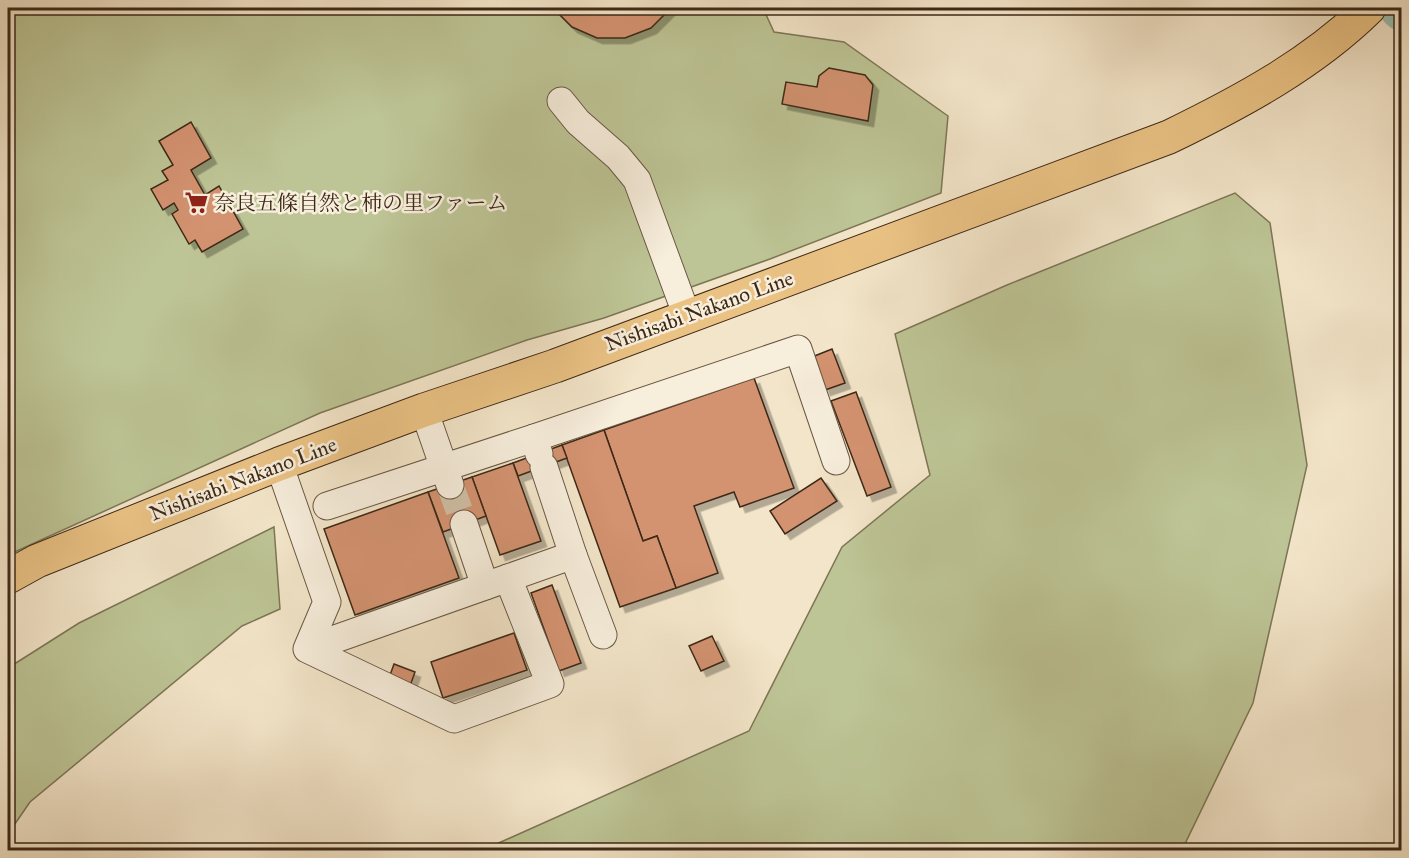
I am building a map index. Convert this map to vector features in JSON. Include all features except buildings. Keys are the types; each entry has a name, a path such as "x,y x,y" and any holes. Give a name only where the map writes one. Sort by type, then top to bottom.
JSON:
{"main road":[{"name":"Nishisabi Nakano Line","path":"8,577 37,561 279,464 424,410 555,366 1169,137 1233,106 1295,68 1361,16"}],"lane":[{"path":"561,101 578,122 618,157 637,180 687,316"},
{"path":"327,506 539,453 798,349 836,461"},
{"path":"424,410 446,476"},
{"path":"539,453 603,635"},
{"path":"279,464 327,602 307,649"},
{"path":"307,649 454,719 550,684 464,524"},
{"path":"307,649 573,555"}],"green space":[{"path":"8,8 763,8 774,32 844,42 948,116 941,193 770,259 604,318 527,340 320,413 8,555"},
{"path":"1235,193 1270,223 1307,465 1253,703 1182,850 483,850 749,731 842,547 930,475 895,334 1007,285"},
{"path":"274,527 280,609 242,626 30,802 8,834 8,668 79,623"}],"tunnel":[{"path":"450,485 464,524"}],"place":[{"name":"奈良五條自然と柿の里ファーム","path":"196,203"}]}
